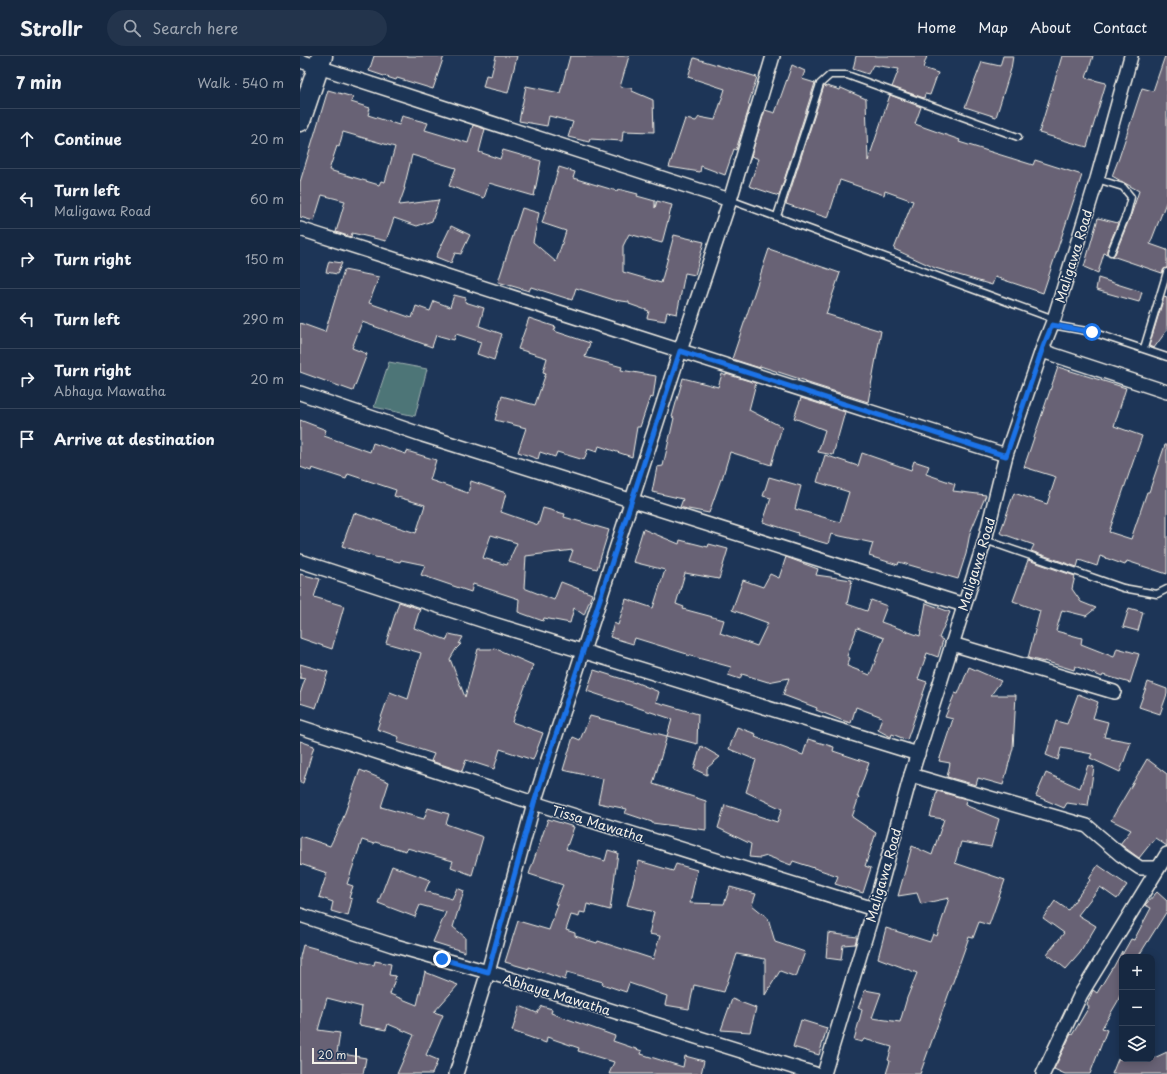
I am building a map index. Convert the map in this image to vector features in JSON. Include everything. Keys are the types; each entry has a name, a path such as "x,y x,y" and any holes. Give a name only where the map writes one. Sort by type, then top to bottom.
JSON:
{"main road":[{"path":"300,121 313,61"}],"street":[{"path":"456,1074 488,972 534,803 730,200 773,56"},
{"name":"Maligawa Road","path":"824,1074 874,909 911,776 985,540 1006,456 1053,322 1131,56"},
{"path":"313,61 730,200"},
{"path":"300,229 1006,456"},
{"path":"1042,351 1167,392"},
{"path":"300,393 423,435 964,605"},
{"path":"300,561 583,651 918,754"},
{"path":"952,644 1114,692"},
{"name":"Tissa Mawatha","path":"300,727 534,803 874,909"},
{"path":"911,776 1088,826 1121,855 1140,868 1158,868"},
{"path":"1043,1074 1080,994 1167,854"},
{"name":"Abhaya Mawatha","path":"300,915 392,945 488,972 815,1074"}],"lane":[{"path":"777,216 820,84 830,75 846,75 1018,137"},
{"path":"1096,179 1123,187 1131,197 1127,213 1111,252"},
{"path":"730,200 777,216 1053,322 1092,332 1144,348 1167,357"},
{"path":"1144,348 1167,272"},
{"path":"985,540 1123,588 1157,594 1167,589"}],"green space":[{"path":"389,362 427,369 415,416 374,407"}],"building":[{"path":"374,56 444,56 433,89 397,78 396,80 369,71"},
{"path":"496,56 517,56 508,93 483,87 486,75 491,76"},
{"path":"570,56 629,56 620,87 632,88 632,91 653,100 654,132 623,131 622,141 590,139 589,142 568,137 573,122 549,116 547,126 519,121 526,86 560,93"},
{"path":"856,56 927,56 923,68 938,73 930,95 925,94 924,98 892,87 899,69 873,65 868,74 853,69"},
{"path":"1003,56 1013,56 1011,69 996,117 965,107 982,62 1000,66"},
{"path":"1062,56 1093,56 1086,78 1106,83 1087,147 1039,133"},
{"path":"1165,56 1167,56 1167,200 1150,244 1167,250 1167,268 1164,269 1162,273 1112,256 1115,254 1139,191 1112,176 1142,88 1153,91"},
{"path":"694,58 757,77 736,150 734,149 725,175 701,166 700,172 669,167 685,119 696,121 699,117 715,120 725,89 688,77"},
{"path":"792,65 805,71 802,79 815,83 779,196 749,186 759,159 751,156 765,110 775,113"},
{"path":"824,86 840,90 841,88 866,99 868,161 890,95 921,107 915,124 960,140 959,142 1033,165 1035,160 1082,175 1043,293 995,277 992,285 935,268 894,249 913,201 885,191 884,195 840,180 828,218 786,204"},
{"path":"328,90 353,97 351,102 370,108 368,115 399,125 402,116 428,123 425,130 468,143 473,125 485,129 479,152 500,159 503,150 541,161 534,196 489,183 484,198 449,186 456,168 412,155 405,188 399,205 439,200 432,221 417,226 394,218 386,241 352,233 351,237 336,232 345,201 322,195 314,221 300,217 300,182","holes":["343,132 395,147 385,182 381,181 379,185 329,170 337,146 339,147"]},
{"path":"559,167 575,172 573,178 617,191 618,189 638,194 637,196 655,201 655,208 657,201 672,205 662,243 629,234 623,246 623,272 661,283 674,235 704,242 695,275 685,273 677,314 667,312 665,321 647,318 649,311 629,304 629,302 614,300 576,288 572,300 531,287 529,291 498,282 522,208 539,213 533,242 556,262 566,231 542,223"},
{"path":"1098,218 1118,223 1107,250 1107,254 1104,253 1098,273 1084,267"},
{"path":"451,226 470,235 461,254 455,253 451,263 436,257"},
{"path":"769,249 840,273 826,314 881,331 868,402 760,366 760,368 732,359"},
{"path":"329,261 342,263 337,274 326,272"},
{"path":"344,270 379,277 369,303 412,318 416,306 430,311 434,301 450,307 454,295 466,298 465,302 484,308 479,326 502,334 494,360 477,354 481,342 456,334 454,340 436,335 432,347 362,322 352,348 367,354 353,391 300,372 300,323 325,332"},
{"path":"1098,278 1142,292 1139,302 1096,290"},
{"path":"1164,297 1167,298 1167,330 1154,348 1149,346"},
{"path":"529,318 556,327 554,331 590,343 585,357 622,367 621,370 656,376 653,398 650,397 640,427 637,427 632,457 599,446 597,452 588,449 584,460 557,452 555,457 540,452 538,459 518,452 526,428 495,420 502,396 535,405 546,373 543,372 547,358 518,349"},
{"path":"1058,367 1126,388 1114,426 1142,436 1109,532 1131,539 1165,445 1167,445 1167,574 1127,561 1125,565 1100,556 1097,566 1079,560 1077,567 1031,551 1034,545 1000,533 1014,493 1047,504 1056,477 1024,467"},
{"path":"722,374 756,383 749,410 782,427 771,465 730,452 722,479 709,513 680,507 683,499 652,492 657,467 663,466 674,418 672,417 683,378 718,387"},
{"path":"801,398 845,412 833,455 818,452 825,430 794,418"},
{"path":"300,420 326,430 324,436 370,452 373,443 406,454 407,451 436,460 430,480 468,493 471,481 506,493 501,512 538,525 543,508 565,514 564,517 609,530 597,569 569,561 573,550 526,556 524,588 554,600 561,582 592,594 584,615 574,608 570,623 544,618 543,621 518,612 519,599 473,584 471,592 421,575 425,565 375,557 342,546 354,513 416,533 425,505 394,496 396,490 348,474 346,479 312,468 311,471 300,467","holes":["491,535 517,543 507,565 483,558"]},
{"path":"862,453 911,470 914,461 929,466 926,474 955,484 953,491 986,495 970,533 966,554 958,579 899,562 898,565 869,556 873,543 831,534 828,544 797,535 798,533 763,522 771,498 763,496 769,477 801,486 795,509 840,522 849,492 817,482 825,455 858,466"},
{"path":"643,529 679,544 680,540 708,547 709,544 728,549 719,579 685,573 676,604 684,607 683,609 724,620 720,633 757,646 768,623 732,610 743,580 763,587 770,574 779,578 786,557 818,569 816,575 852,580 847,604 867,611 871,600 887,606 881,622 920,636 926,603 950,612 939,638 943,640 938,657 927,653 918,679 927,682 907,740 892,734 891,737 878,730 882,717 856,707 851,723 816,710 817,708 783,695 789,678 768,682 742,674 740,679 728,675 731,667 687,655 635,638 633,644 610,637 614,623 618,625 626,599 653,608 665,570 633,562","holes":["857,628 884,638 870,675 847,666 850,658 847,656"]},
{"path":"1028,560 1075,576 1072,589 1081,602 1096,608 1086,616 1062,610 1056,631 1082,638 1081,644 1114,657 1117,648 1139,654 1130,683 1103,675 1102,677 1075,666 1074,670 1028,658 1040,611 1013,601"},
{"path":"300,574 320,579 314,597 344,606 332,649 300,638"},
{"path":"399,602 420,609 414,628 447,640 449,634 463,637 459,644 461,644 450,659 465,697 478,649 494,648 533,665 512,722 543,733 533,760 500,749 494,769 466,760 462,771 431,761 434,754 397,742 399,737 377,729 390,692 408,699 421,653 386,643"},
{"path":"1129,608 1143,612 1138,631 1123,627"},
{"path":"300,664 328,672 316,708 300,703 300,694 305,679 300,678"},
{"path":"969,667 1001,681 991,695 1016,695 1013,748 1003,785 978,778 976,785 947,777 950,763 939,761 953,719 945,717 955,693 958,694"},
{"path":"594,670 635,682 659,692 656,702 698,714 697,744 667,736 672,719 587,691"},
{"path":"1148,682 1167,689 1167,694 1160,714 1139,707"},
{"path":"1078,694 1098,702 1093,718 1108,722 1104,737 1131,742 1120,772 1090,758 1092,754 1061,748 1058,760 1046,755 1056,721 1067,724"},
{"path":"590,716 667,736 653,784 706,801 706,830 652,823 625,813 627,809 598,803 603,779 563,770 573,737 580,740"},
{"path":"737,727 756,734 755,737 803,755 808,739 834,747 833,751 869,763 857,797 859,797 852,817 876,833 865,866 871,868 863,893 835,884 838,876 793,861 791,865 767,856 760,858 749,857 751,844 718,828 725,805 777,822 782,809 746,792 756,760 729,749"},
{"path":"300,741 314,746 303,783 300,783"},
{"path":"701,746 720,757 707,768 707,775 694,769"},
{"path":"1147,759 1167,774 1167,846 1155,838 1139,858 1120,844 1131,830 1111,820"},
{"path":"1088,765 1094,767 1088,806 1067,803 1064,808 1036,796 1046,773 1080,788"},
{"path":"360,770 389,782 381,807 424,819 428,808 449,814 446,824 483,837 472,875 451,867 453,861 407,848 406,851 375,842 374,844 362,840 347,884 353,886 349,898 352,899 348,916 331,911 333,902 319,897 327,873 300,864 300,836 330,846 342,821"},
{"path":"937,791 966,799 965,805 999,819 991,847 961,842 955,863 1005,880 989,925 979,922 973,938 969,937 920,1074 886,1074 892,1047 864,1039 862,1042 854,1040 862,1010 858,1008 865,990 881,993 872,1018 900,1022 907,998 917,973 878,958 886,928 930,942 933,934 937,936 949,898 921,904 917,893 898,896 912,846 932,855 944,819 930,817"},
{"path":"548,819 574,827 566,849 605,861 608,850 618,853 610,910 587,904 585,913 580,912 579,917 571,915 566,930 575,933 575,936 597,943 598,941 653,959 660,936 649,934 654,912 627,905 639,861 673,871 676,864 697,870 690,903 724,904 730,887 756,894 752,905 768,918 775,942 805,952 796,977 780,971 765,995 765,959 737,954 724,992 694,985 689,1009 665,1005 667,996 629,983 626,992 602,984 603,982 567,972 565,980 529,967 529,969 505,962 518,921 549,930 558,905 555,904 563,885 529,874"},
{"path":"1098,865 1127,885 1117,899 1100,887 1078,915 1096,926 1080,953 1066,969 1047,954 1064,933 1043,918 1055,901 1068,910 1090,880 1089,879"},
{"path":"392,866 430,880 425,891 452,899 457,888 464,891 453,927 465,937 465,952 433,942 446,912 420,905 415,917 378,903"},
{"path":"1157,892 1167,901 1167,911 1140,954 1123,954 1131,939 1134,940 1151,908 1145,905"},
{"path":"828,933 857,937 855,944 843,945 841,960 826,958"},
{"path":"303,945 374,965 375,961 391,964 389,975 396,976 390,994 417,1005 425,972 458,985 434,1012 443,1015 426,1055 438,1060 432,1074 397,1074 414,1035 388,1024 386,1030 359,1025 362,1007 327,998 318,1030 340,1033 337,1053 366,1058 363,1074 300,1074 300,957"},
{"path":"1119,957 1119,998 1102,1028 1107,1030 1090,1074 1065,1074 1054,1069 1071,1034 1072,1035 1089,1007 1087,1004 1093,990 1097,993"},
{"path":"732,999 756,1008 750,1032 721,1030"},
{"path":"520,1006 537,1013 542,1006 552,1009 551,1013 615,1036 613,1041 642,1051 641,1054 683,1067 685,1056 704,1061 701,1074 609,1074 614,1062 578,1051 579,1048 547,1037 546,1043 512,1031"},
{"path":"801,1020 827,1028 819,1055 793,1047"},
{"path":"1167,1052 1167,1074 1112,1074 1118,1059 1119,1062 1155,1062 1155,1058"}],"route":[{"path":"442,959 488,972 534,803 680,351 1006,456 1043,347 1052,325 1092,332"}]}
